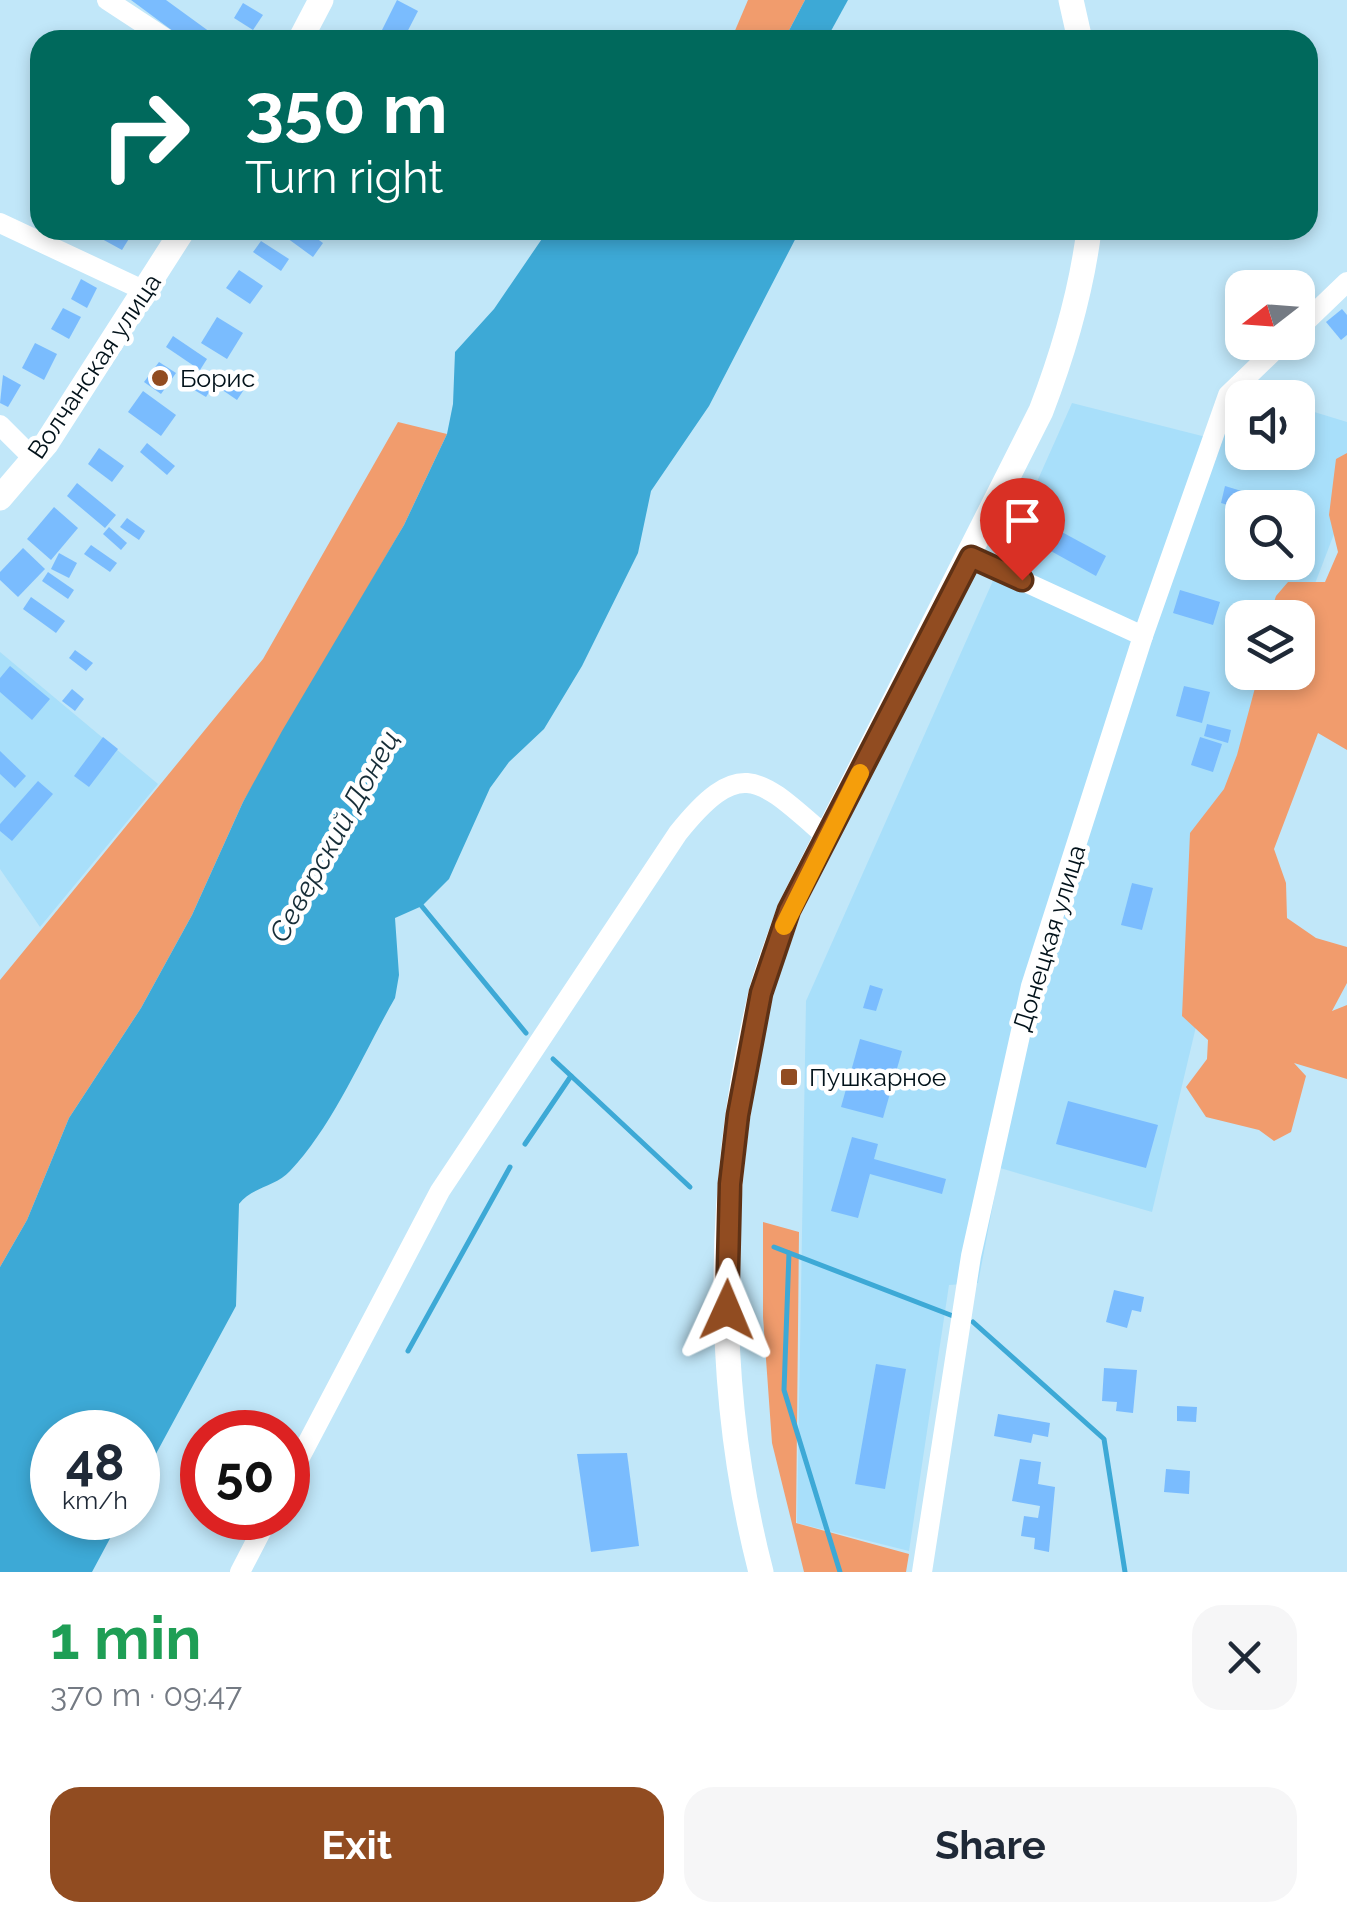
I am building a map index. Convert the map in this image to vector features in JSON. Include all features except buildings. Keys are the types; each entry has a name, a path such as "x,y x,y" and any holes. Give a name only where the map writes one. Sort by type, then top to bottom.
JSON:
{"main road":[{"path":"305,30 321,0"},
{"path":"1070,0 1078,30"},
{"name":"Волчанская улица","path":"0,498 34,459 177,240"},
{"path":"761,1572 748,1524 737,1449 727,1310 730,1184 738,1115 761,993 789,910 1042,411 1065,350 1083,281 1088,240"}],"street":[{"path":"107,0 153,30"},
{"path":"0,223 30,237"},
{"path":"36,240 144,291"},
{"path":"1315,313 1347,282"},
{"name":"Донецкая улица","path":"922,1572 971,1256 1030,986 1144,636 1228,395 1264,360"},
{"path":"0,426 34,459"},
{"path":"971,557 1144,636"},
{"path":"310,1438 440,1191 704,800 728,785 756,781 780,796 827,837"},
{"path":"240,1572 257,1540"}],"shaded area":[{"path":"748,0 805,0 789,30 735,30"},
{"path":"1225,402 1225,470 1315,470 1315,412 1347,422 1347,500 1309,600 1225,600 1225,690 1276,690 1152,1212 1000,1168 978,1283 949,1285 909,1551 797,1523 806,1001 1072,403 1210,438"},
{"path":"398,422 447,434 404,525 243,802 192,915 141,1008 69,1118 27,1220 0,1267 0,980 263,659"},
{"path":"1347,453 1347,750 1318,733 1274,849 1286,883 1287,918 1316,938 1347,947 1347,983 1332,1011 1347,1005 1347,1079 1294,1063 1306,1076 1291,1132 1274,1141 1259,1130 1206,1117 1186,1087 1207,1059 1208,1040 1182,1016 1190,833 1224,789 1254,690 1315,690 1315,600 1275,600 1288,582 1325,582 1338,552 1329,515 1336,459"},
{"path":"0,652 158,784 40,927 0,869"},
{"path":"763,1222 799,1232 796,1523 909,1554 906,1572 804,1572 772,1443 763,1317"}],"water":[{"path":"805,0 848,0 832,30 789,30"},
{"name":"Северский Донец","path":"541,240 795,240 709,406 651,491 638,553 582,666 544,729 509,762 490,788 449,879 422,906 395,918 399,975 395,998 334,1111 290,1171 239,1204 236,1306 160,1446 160,1410 30,1410 30,1540 109,1540 92,1572 0,1572 0,1267 27,1220 69,1118 141,1008 192,915 243,802 404,525 447,434 453,404 455,352 494,309"}],"waterway":[{"path":"420,904 526,1033"},
{"path":"553,1059 690,1187"},
{"path":"525,1144 571,1076"},
{"path":"408,1351 510,1167"},
{"path":"774,1247 953,1316"},
{"path":"789,1253 784,1390 840,1572"},
{"path":"973,1322 1104,1439 1125,1572"}],"slow traffic":[{"path":"784,926 860,773"}],"place":[{"name":"Борис","path":"160,378"},
{"name":"Пушкарное","path":"789,1077"}],"route":[{"path":"727,1310 730,1184 738,1115 761,993 789,910 971,557 1022,580"}]}
